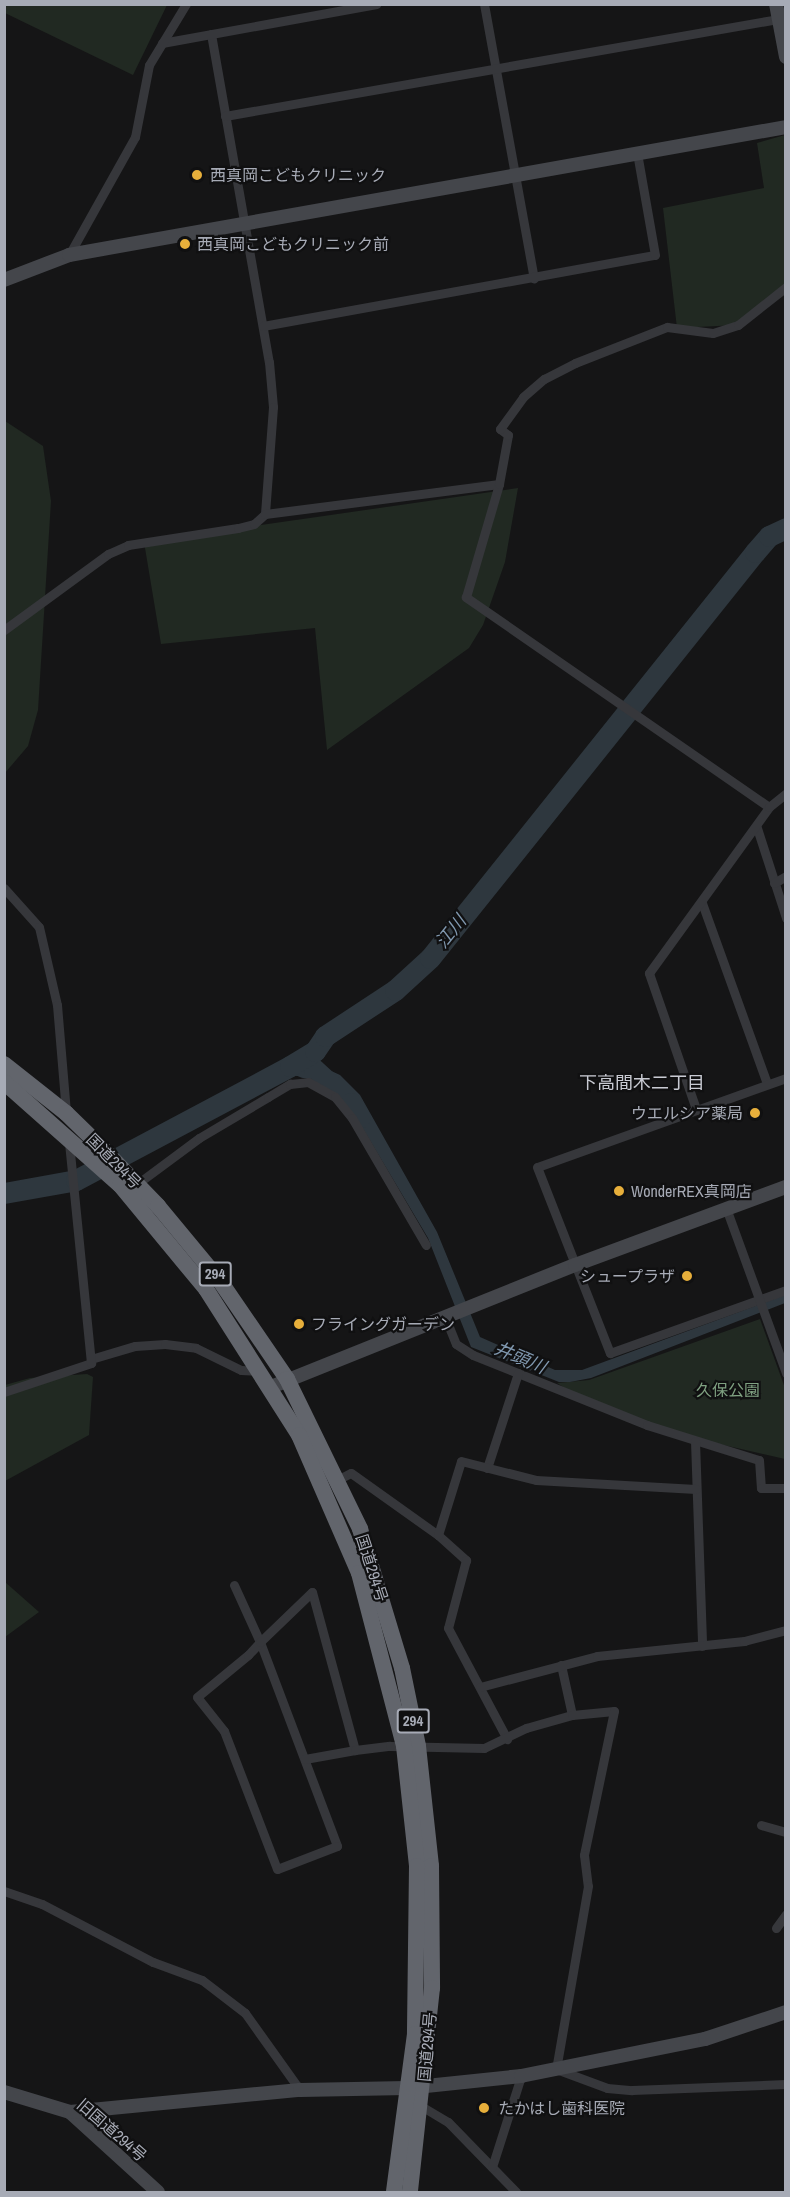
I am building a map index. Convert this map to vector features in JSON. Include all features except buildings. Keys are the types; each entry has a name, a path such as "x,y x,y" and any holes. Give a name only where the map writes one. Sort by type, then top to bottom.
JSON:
{"highway":[{"name":"国道294号","path":"4,1064 66,1113 97,1153 129,1182 220,1281 287,1379 339,1479 389,1618 411,1746 434,1927 416,2086 394,2193"},
{"name":"国道294号","path":"4,1082 68,1136 97,1153"},
{"name":"国道294号","path":"129,1182 261,1371 299,1435 352,1554 411,1746"},
{"name":"国道294号","path":"410,2193 421,2106 416,2086"}],"street":[{"path":"69,255 135,136 149,65 186,4"},
{"path":"162,43 376,4"},
{"path":"484,4 534,278"},
{"path":"776,4 786,57"},
{"path":"225,116 778,19"},
{"path":"211,34 263,326 273,407 265,514"},
{"path":"4,280 69,255 515,173 786,127"},
{"path":"263,326 655,255 637,153"},
{"path":"769,807 466,597 499,484 508,435 501,429 523,397 544,379 666,327 713,333 738,326 786,287"},
{"path":"4,630 108,554 128,544 238,528 254,524 265,514 499,484"},
{"path":"696,1109 649,973 757,828 769,807 786,793"},
{"path":"757,828 786,918"},
{"path":"774,883 786,876"},
{"path":"4,888 39,927 57,1005 91,1359 91,1363 4,1392"},
{"path":"702,903 767,1084"},
{"path":"786,1078 537,1167 610,1353 786,1290"},
{"path":"129,1182 290,1084 308,1082 334,1096 352,1118 426,1245"},
{"path":"271,1387 575,1265 786,1187"},
{"path":"726,1208 786,1373"},
{"path":"448,1316 456,1344 518,1372 694,1441 759,1460 761,1488 786,1488"},
{"path":"91,1359 135,1346 165,1344 196,1348 242,1370 261,1371"},
{"path":"487,1468 518,1372"},
{"path":"694,1441 702,1646"},
{"path":"438,1535 461,1461 536,1480 696,1489"},
{"path":"339,1479 351,1473 438,1535 466,1560 448,1628 507,1739"},
{"path":"234,1585 260,1641 338,1846 277,1869 224,1731 197,1697 260,1641 312,1592 355,1750"},
{"path":"480,1687 597,1656 744,1641 786,1630"},
{"path":"561,1665 572,1715"},
{"path":"305,1759 355,1750 411,1746 484,1748 526,1728 572,1715 614,1711 584,1855 588,1886 556,2069"},
{"path":"761,1825 786,1833"},
{"path":"4,1892 42,1904 153,1962 202,1980 245,2013 300,2090"},
{"path":"776,1928 786,1914"},
{"path":"70,2112 300,2090 416,2086 521,2076 705,2039 786,2012"},
{"path":"556,2069 607,2088 632,2090 786,2084"},
{"path":"492,2167 521,2076"},
{"name":"旧国道294号","path":"4,2092 70,2112 158,2193"},
{"path":"421,2106 448,2122 516,2193"}],"green space":[{"path":"4,5 167,5 133,75 5,13"},
{"path":"785,135 785,287 738,325 677,328 663,208 764,188 757,143"},
{"path":"5,421 43,446 51,501 38,710 28,746 5,773"},
{"path":"518,488 505,562 483,625 469,648 327,750 315,628 161,644 144,542"},
{"name":"久保公園","path":"760,1319 785,1388 785,1459 645,1427 586,1402 557,1383 589,1380"},
{"path":"87,1374 93,1377 89,1435 5,1481 5,1385 30,1378"},
{"path":"5,1582 39,1612 5,1637"}],"water":[{"path":"312,1062 340,1075 360,1095 437,1232 480,1337 555,1370 582,1370 785,1295 785,1303 591,1378 570,1382 559,1382 471,1347 428,1238 340,1090 315,1076 287,1076"}],"waterway":[{"name":"江川","path":"4,1193 76,1180 290,1066 315,1051 325,1036 395,990 430,958 755,552 769,536 786,528"},
{"name":"井頭川","path":"303,1067 314,1069 351,1103 360,1118"}],"place":[{"name":"西真岡こどもクリニック","path":"197,175"},
{"name":"西真岡こどもクリニック前","path":"185,244"},
{"name":"ウエルシア薬局","path":"755,1113"},
{"name":"WonderREX真岡店","path":"619,1191"},
{"name":"シュープラザ","path":"687,1276"},
{"name":"フライングガーデン","path":"299,1324"},
{"name":"たかはし歯科医院","path":"484,2108"}],"district":[{"name":"下高間木二丁目","path":"642,1083"}]}
